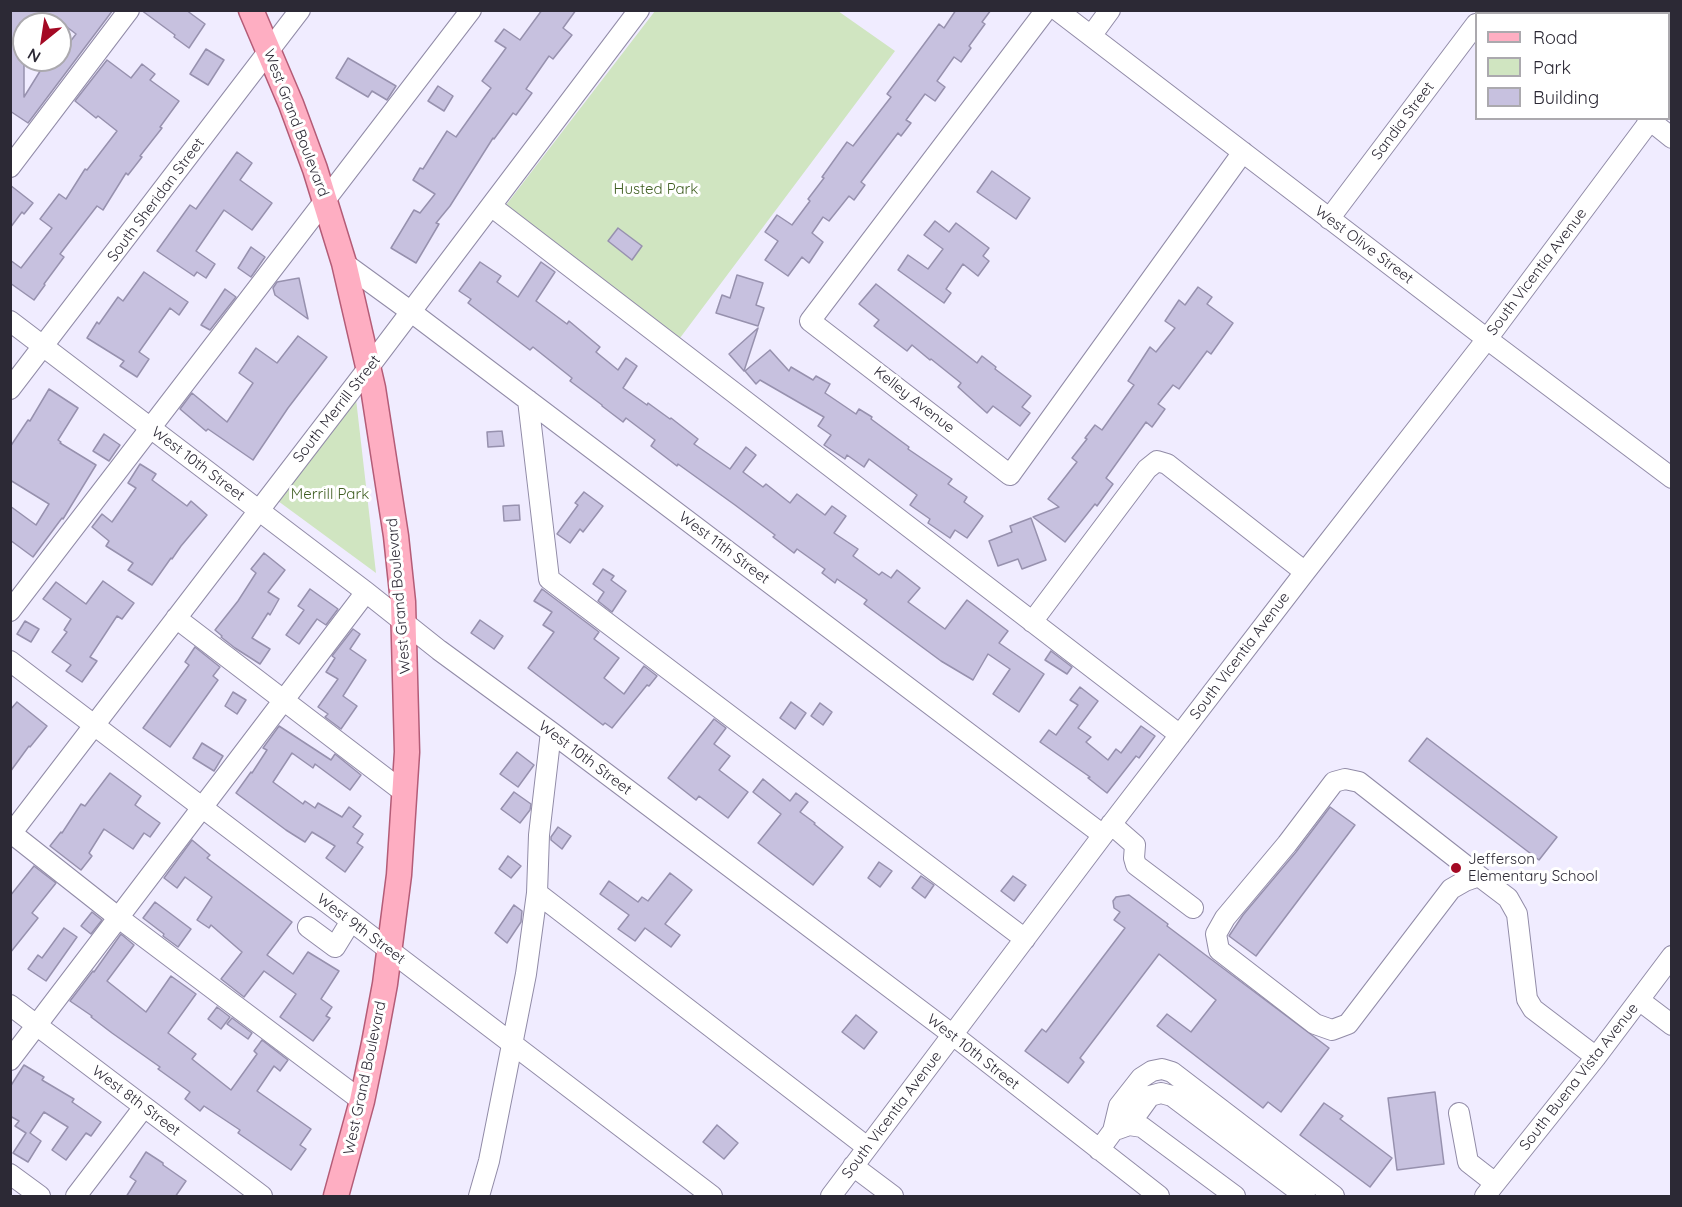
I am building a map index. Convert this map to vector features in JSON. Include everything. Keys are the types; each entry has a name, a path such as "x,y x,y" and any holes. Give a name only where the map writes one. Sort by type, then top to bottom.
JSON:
{"main road":[{"name":"West Grand Boulevard","path":"251,10 291,104 344,263 369,368 396,536 404,623 407,752 402,841 390,950 362,1101 336,1197"}],"street":[{"path":"10,167 129,10"},
{"name":"South Sheridan Street","path":"10,389 300,10"},
{"path":"10,611 471,10"},
{"name":"South Merrill Street","path":"11,833 369,368 639,10"},
{"name":"Kelley Avenue","path":"1046,10 810,321 1010,475 1243,152"},
{"name":"West Olive Street","path":"1057,10 1671,478"},
{"path":"1090,36 1110,10"},
{"name":"Sandia Street","path":"1329,219 1475,25"},
{"name":"South Vicentia Avenue","path":"831,1197 1107,829 1487,339 1649,120"},
{"path":"1651,120 1671,138"},
{"path":"491,206 1180,735"},
{"name":"West 11th Street","path":"344,263 1107,829 1136,845 1134,858 1137,865 1193,908"},
{"name":"West 10th Street","path":"10,321 439,650 953,1035 1160,1197"},
{"path":"528,400 549,579 1025,939"},
{"path":"1032,622 1147,469 1157,461 1167,464 1305,572"},
{"path":"10,1060 366,592"},
{"path":"176,618 405,793"},
{"name":"West 9th Street","path":"10,661 712,1197"},
{"path":"482,1195 526,974 537,893 539,836 551,732"},
{"path":"1479,876 1451,889 1348,1024 1332,1030 1315,1024 1219,950 1216,934 1225,918 1287,844 1334,782 1345,779 1359,782 1508,897 1517,914 1527,999 1533,1010 1596,1057"},
{"path":"11,833 119,918 362,1101"},
{"path":"537,893 867,1147"},
{"path":"308,927 335,947 351,921"},
{"name":"South Buena Vista Avenue","path":"1490,1190 1596,1057 1671,956"},
{"path":"1639,1000 1671,1025"},
{"name":"West 8th Street","path":"10,1005 255,1195"},
{"path":"1121,1128 1119,1106 1141,1078 1152,1071 1162,1069 1172,1072 1334,1197"},
{"path":"1099,1150 1150,1096 1161,1093 1172,1096 1305,1197"},
{"path":"76,1197 144,1107"},
{"path":"1459,1113 1467,1162 1490,1190"},
{"path":"1121,1128 1137,1125 1146,1130 1235,1197"},
{"path":"854,1166 893,1197"},
{"path":"10,1174 40,1197"}],"green space":[{"name":"Husted Park","path":"655,11 838,11 895,51 671,350 496,218"},
{"name":"Merrill Park","path":"356,399 376,573 278,501"}],"building":[{"path":"10,10 113,10 72,65 72,39 76,34 72,31 72,12 12,12 12,72 24,72 24,97 40,72 66,72 28,123 10,111"},
{"path":"141,10 186,10 205,24 189,48"},
{"path":"542,10 576,10 563,28 572,35 553,59 549,56 526,89 532,93 516,115 513,113 493,138 450,206 436,223 439,224 416,263 391,248 414,210 420,213 435,194 413,180 420,168 423,169 447,131 456,137 491,88 482,81 506,48 495,41 504,29 520,40"},
{"path":"956,10 991,10 961,62 954,57 937,81 945,87 935,101 925,94 906,120 911,123 901,136 898,133 861,182 865,185 854,200 849,196 829,221 823,217 812,233 823,242 809,263 802,257 788,276 765,260 778,241 765,232 777,215 792,225 847,142 853,146 891,97 887,94 939,24 944,28"},
{"path":"206,49 224,60 208,85 190,74"},
{"path":"348,58 396,86 387,100 372,91 368,97 336,78"},
{"path":"107,60 131,78 142,64 155,74 150,80 179,101 140,156 142,157 128,175 126,173 103,210 97,206 60,254 64,257 34,300 10,283 10,260 21,268 52,228 40,219 59,194 66,199 85,169 87,170 117,131 75,101"},
{"path":"438,86 453,96 444,111 428,101"},
{"path":"237,152 252,163 240,180 272,203 252,230 224,210 196,251 215,264 206,278 197,272 194,276 157,251 190,205 196,209"},
{"path":"992,171 1030,198 1016,219 977,192"},
{"path":"10,185 33,203 24,214 22,212 10,228"},
{"path":"935,221 949,232 956,223 989,248 983,256 989,261 978,276 963,264 946,289 951,293 944,303 898,270 908,255 928,269 943,249 924,235"},
{"path":"618,228 642,246 632,260 608,241"},
{"path":"251,247 265,257 251,277 238,268"},
{"path":"480,262 501,276 497,282 518,297 541,262 555,272 536,301 567,324 569,321 600,347 596,352 618,370 626,358 637,366 623,388 671,418 698,439 694,444 730,469 746,447 756,455 743,472 763,487 766,484 790,503 797,494 825,515 832,506 846,516 834,533 858,549 853,556 879,575 882,572 891,578 897,570 920,588 908,602 945,629 967,600 1008,631 999,643 1044,674 1019,712 993,694 1010,669 988,654 973,680 941,661 864,604 867,600 837,579 835,583 822,573 825,569 797,549 794,553 773,537 775,535 735,505 651,446 655,440 626,418 623,422 602,406 533,347 530,350 468,303 471,299 459,291"},
{"path":"144,272 188,302 179,315 170,308 139,352 149,359 137,377 120,366 124,361 87,338 118,297 123,301"},
{"path":"737,275 763,283 756,305 764,308 758,326 716,313 722,295 730,298"},
{"path":"299,278 308,319 275,295 273,288 277,282"},
{"path":"876,284 977,363 982,356 996,367 995,369 1031,396 1022,407 1030,413 1020,426 993,406 987,413 958,387 961,383 931,359 912,345 907,351 874,326 879,320 859,304"},
{"path":"1198,287 1212,297 1207,304 1233,323 1211,354 1207,351 1179,389 1173,385 1158,404 1165,409 1152,427 1146,422 1106,478 1113,484 1065,542 1033,517 1059,507 1048,499 1077,462 1072,458 1095,425 1102,430 1134,385 1128,381 1150,347 1156,352 1175,328 1165,321 1179,300 1185,305"},
{"path":"225,289 236,297 210,330 201,325"},
{"path":"758,328 744,371 729,354"},
{"path":"298,336 327,357 288,408 253,460 208,429 206,431 180,409 192,393 227,422 253,383 239,373 256,348 277,363"},
{"path":"770,350 789,371 791,367 813,380 816,376 830,384 825,393 856,414 859,409 872,417 871,419 909,447 908,449 952,479 948,484 967,497 964,502 983,516 967,538 955,530 950,538 928,523 930,519 910,505 917,495 869,459 864,467 847,455 845,459 824,445 831,435 818,426 824,417 760,380 756,384 745,371"},
{"path":"49,389 78,408 58,440 96,465 63,519 33,557 10,540 10,506 36,525 49,504 10,480 10,447 28,420 30,421"},
{"path":"502,431 504,446 488,447 487,432"},
{"path":"104,434 120,445 109,461 93,451"},
{"path":"140,464 156,474 152,480 187,506 191,501 207,515 152,585 128,570 133,563 106,546 109,541 92,527 102,514 112,522 136,488 128,483"},
{"path":"584,492 603,506 583,532 580,529 570,543 557,534 578,505 575,503"},
{"path":"519,505 520,520 504,521 503,506"},
{"path":"1031,518 1046,560 1022,569 1018,559 998,566 989,541 1012,532 1010,526"},
{"path":"264,553 285,570 268,592 279,599 252,638 270,649 260,664 235,648 215,630 256,573 251,569"},
{"path":"603,569 614,576 611,580 626,591 612,612 598,601 604,592 593,584"},
{"path":"103,581 134,603 122,619 117,616 90,657 97,661 82,682 66,671 71,665 52,652 67,632 64,630 71,619 43,599 56,582 86,604"},
{"path":"310,589 338,609 326,625 317,619 299,644 286,635 304,610 298,606"},
{"path":"542,589 599,632 594,639 619,658 604,678 624,694 644,666 657,676 612,728 605,723 603,725 528,668 554,632 543,625 552,612 534,601"},
{"path":"480,620 503,636 494,649 471,633"},
{"path":"25,621 39,629 31,642 17,634"},
{"path":"353,629 360,634 350,649 366,660 343,696 357,706 341,729 325,717 328,714 318,707 338,679 326,672 335,658 332,656"},
{"path":"195,647 220,667 213,676 218,680 170,747 143,728 189,665 185,662"},
{"path":"1051,651 1072,667 1067,674 1045,660"},
{"path":"1080,687 1098,701 1078,728 1091,737 1086,742 1108,760 1116,749 1121,753 1141,726 1155,736 1139,758 1136,756 1107,793 1088,778 1090,777 1040,742 1049,730 1056,735 1078,705 1070,700"},
{"path":"233,692 246,700 237,714 225,706"},
{"path":"17,702 47,726 10,772 10,710"},
{"path":"791,702 806,713 795,729 780,718"},
{"path":"820,703 832,712 823,725 811,716"},
{"path":"714,719 726,728 714,744 730,756 719,770 748,792 728,818 699,796 696,800 668,778"},
{"path":"279,726 331,760 335,754 361,775 350,790 315,764 313,768 292,753 273,782 303,804 305,801 315,808 318,803 342,817 349,807 361,816 353,827 363,834 357,843 363,847 345,872 326,858 335,846 312,832 305,842 236,793 267,750 263,748"},
{"path":"1427,738 1557,837 1539,860 1409,761"},
{"path":"202,743 223,756 214,771 193,758"},
{"path":"517,752 534,765 518,787 500,774"},
{"path":"110,773 141,796 135,805 160,823 150,837 144,833 133,849 104,829 89,853 92,856 81,870 50,846 62,833 81,804 85,806"},
{"path":"763,779 790,801 796,793 808,802 800,812 843,847 813,885 758,843 781,814 753,792"},
{"path":"514,792 531,804 530,810 520,823 501,809"},
{"path":"1330,807 1355,825 1256,956 1229,936 1243,915"},
{"path":"558,827 571,836 562,849 551,840"},
{"path":"192,840 210,855 207,858 292,922 267,955 293,974 308,952 339,971 321,999 332,1007 326,1016 330,1018 313,1041 280,1017 296,994 264,971 244,997 221,979 242,952 211,925 209,928 197,920 212,897 185,877 177,888 164,878"},
{"path":"508,856 521,866 511,878 499,869"},
{"path":"879,862 892,871 880,887 868,878"},
{"path":"34,866 56,883 32,913 38,918 10,953 10,896"},
{"path":"670,873 692,890 665,924 680,935 671,947 645,928 635,941 618,929 629,915 600,894 609,881 638,902 642,897 648,901"},
{"path":"921,876 934,885 925,898 912,888"},
{"path":"1013,876 1026,885 1014,901 1001,891"},
{"path":"1129,895 1329,1048 1281,1112 1268,1102 1263,1108 1157,1026 1167,1014 1191,1032 1216,1000 1159,954 1080,1058 1084,1062 1068,1083 1025,1051 1042,1029 1046,1032 1125,928 1114,920 1120,912 1114,908 1113,901 1116,897"},
{"path":"155,902 191,929 178,947 143,918"},
{"path":"514,905 522,911 521,922 507,943 495,933"},
{"path":"92,912 102,920 91,934 81,926"},
{"path":"64,928 77,937 46,981 28,969 38,955 42,958"},
{"path":"121,934 134,945 107,981 146,1012 171,976 196,994 168,1033 196,1054 192,1059 231,1090 257,1054 254,1051 262,1040 288,1060 280,1071 274,1066 257,1091 311,1129 300,1145 306,1149 291,1170 238,1133 240,1130 204,1106 200,1111 185,1099 190,1092 70,1001"},
{"path":"217,1007 230,1017 221,1029 208,1019"},
{"path":"856,1015 877,1032 864,1049 842,1032"},
{"path":"232,1018 252,1033 248,1039 227,1024"},
{"path":"24,1065 44,1077 42,1080 74,1099 72,1102 101,1122 91,1136 86,1133 66,1160 52,1150 68,1127 44,1112 30,1133 41,1141 28,1162 13,1153 26,1133 15,1126 19,1121 10,1116 10,1087"},
{"path":"1435,1092 1444,1164 1397,1170 1388,1098"},
{"path":"1324,1103 1343,1116 1340,1119 1392,1158 1370,1187 1300,1135"},
{"path":"717,1125 738,1143 724,1159 703,1142"},
{"path":"146,1152 186,1181 175,1197 126,1197 136,1181 130,1177"}],"place":[{"name":"Jefferson Elementary School","path":"1456,868"}]}
